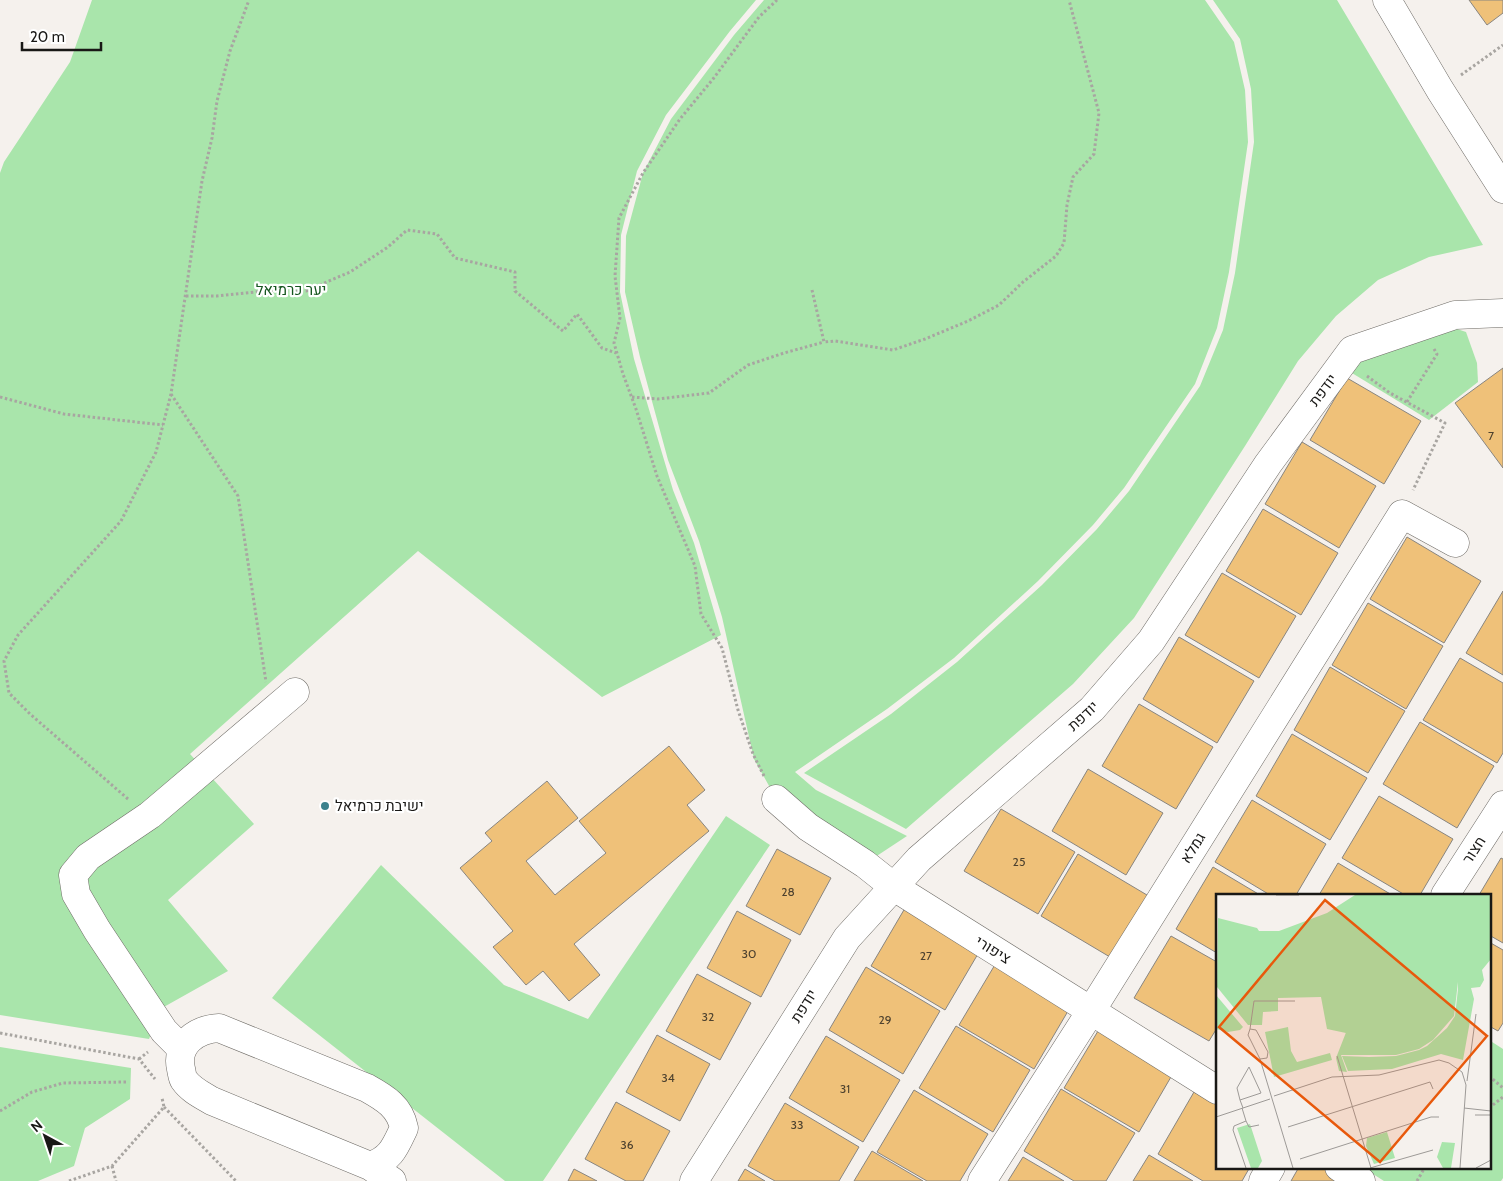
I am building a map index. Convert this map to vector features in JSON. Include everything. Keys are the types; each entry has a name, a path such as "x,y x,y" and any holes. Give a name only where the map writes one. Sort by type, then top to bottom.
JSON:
{"street":[{"path":"1387,0 1440,90 1503,188"},
{"name":"יודפת","path":"694,1181 847,938 919,859 1092,709 1151,640 1268,464 1352,350 1455,315 1503,313"},
{"path":"1402,514 1455,543"},
{"name":"גמלא","path":"982,1181 1091,1011 1402,514"},
{"path":"182,1049 164,1031 97,930 76,894 73,875 88,857 150,815 296,692"},
{"name":"ציפורי","path":"776,799 808,827 865,864 894,887 1216,1089"},
{"name":"חצור","path":"1446,894 1503,804"},
{"path":"370,1166 381,1162 388,1155 396,1145 404,1128 398,1111 382,1096 367,1088 220,1028 207,1029 197,1034 182,1049 171,1082 193,1090 212,1101 370,1166 392,1181"},
{"path":"1263,1181 1270,1168"},
{"path":"1341,1168 1361,1181"}],"path":[{"path":"150,815 128,799 30,714 9,692 4,661 18,635 121,521 156,452 171,394 202,182 212,138 217,101 230,51 249,0"},
{"path":"776,799 753,754 738,710 722,648 701,614 695,566 657,476 652,454 614,343 620,318 615,276 619,218 643,172 680,119 713,80 759,18 777,0"},
{"path":"632,397 658,400 709,393 748,365 784,352 824,342 835,341 893,350 968,321 999,305 1056,256 1064,243 1067,205 1073,177 1094,154 1099,113 1070,0"},
{"path":"1440,90 1503,44"},
{"path":"186,296 217,296 264,291 306,291 350,272 388,247 408,230 437,234 455,258 515,272 515,291 563,331 578,314 602,348 617,353"},
{"path":"812,290 824,342"},
{"path":"1407,402 1437,354 1422,326"},
{"path":"1345,360 1390,393 1445,423 1402,514"},
{"path":"171,394 238,496 267,687"},
{"path":"0,397 64,414 163,425"},
{"path":"0,1033 139,1059 171,1082 164,1107 112,1166 69,1181"},
{"path":"1490,1077 1503,1088"},
{"path":"0,1111 32,1092 63,1083 126,1082"},
{"path":"1490,1107 1503,1097"},
{"path":"164,1107 236,1181"},
{"path":"112,1166 116,1181"},
{"path":"1417,1181 1425,1168"}],"green space":[{"name":"יער כרמיאל","path":"92,0 756,0 666,115 637,171 621,235 620,292 634,359 673,490 694,543 721,635 602,697 418,551 190,754 254,824 168,900 228,971 162,1008 149,1039 0,1015 0,173 4,162 70,62"},
{"path":"764,0 1205,0 1234,42 1245,90 1248,142 1229,272 1217,328 1195,384 1124,488 1093,525 1038,581 954,658 887,709 795,772 816,790 907,836 857,869 783,811 754,759 722,617 699,541 668,460 640,357 625,292 626,236 643,173 671,119 734,35"},
{"path":"1213,0 1337,0 1483,245 1429,257 1378,280 1336,316 1298,361 1134,618 1073,684 906,829 804,773 891,714 957,662 1042,585 1097,529 1129,491 1200,386 1223,330 1235,273 1254,142 1251,89 1240,39"},
{"path":"1439,323 1466,332 1477,363 1478,382 1429,420 1347,370 1363,347"},
{"path":"726,816 770,845 543,1181 505,1181 272,998 381,865 504,985 588,1019"},
{"path":"1490,1041 1503,1049 1503,1178 1501,1181 1384,1181 1364,1168 1490,1168"},
{"path":"0,1047 131,1068 130,1099 85,1128 74,1166 38,1181 0,1181"}],"building":[{"path":"1469,0 1503,0 1503,13 1487,25"},
{"path":"1503,368 1503,468 1455,403"},
{"path":"1347,378 1421,421 1384,484 1310,440"},
{"path":"1302,442 1376,486 1339,548 1265,504"},
{"path":"1263,509 1338,553 1301,615 1226,571"},
{"path":"1407,537 1481,581 1444,643 1370,599"},
{"path":"1222,573 1296,616 1259,678 1185,635"},
{"path":"1503,591 1503,675 1466,653"},
{"path":"1368,603 1443,646 1406,709 1332,665"},
{"path":"1179,637 1254,681 1217,743 1143,699"},
{"path":"1460,658 1503,683 1503,753 1497,763 1423,720"},
{"path":"1330,667 1405,711 1368,773 1294,730"},
{"path":"1139,704 1213,747 1176,809 1102,766"},
{"path":"1420,722 1494,766 1457,828 1383,784"},
{"path":"1292,734 1367,778 1330,840 1256,796"},
{"path":"669,746 705,790 687,805 709,831 574,944 600,975 569,1001 543,971 526,985 493,947 513,931 460,868 492,841 485,833 547,781 578,818 526,861 555,895 606,853 579,821"},
{"path":"1088,769 1163,813 1126,875 1052,831"},
{"path":"1379,796 1453,839 1421,894 1403,894 1342,858"},
{"path":"1252,800 1326,844 1297,894 1268,894 1215,862"},
{"path":"1001,809 1075,852 1038,914 964,871"},
{"path":"777,849 831,878 800,935 746,906"},
{"path":"1078,854 1152,898 1115,960 1041,916"},
{"path":"1501,858 1503,859 1503,943 1490,936 1490,894 1480,894"},
{"path":"1338,863 1390,894 1320,894"},
{"path":"1213,867 1258,894 1216,894 1216,952 1176,929"},
{"path":"908,903 982,947 945,1010 871,966"},
{"path":"737,911 791,940 761,997 707,968"},
{"path":"1171,936 1216,961 1216,1030 1209,1041 1134,998"},
{"path":"1490,943 1503,950 1503,1023 1498,1031 1490,1027"},
{"path":"996,963 1071,1006 1034,1069 959,1025"},
{"path":"866,967 940,1011 903,1074 829,1030"},
{"path":"697,974 751,1003 720,1060 666,1031"},
{"path":"956,1026 1030,1070 993,1132 919,1088"},
{"path":"1101,1026 1175,1070 1139,1132 1064,1088"},
{"path":"657,1035 710,1064 680,1121 626,1092"},
{"path":"826,1036 900,1080 863,1142 789,1098"},
{"path":"1061,1089 1135,1133 1106,1181 1074,1181 1024,1151"},
{"path":"914,1090 988,1134 960,1181 927,1181 877,1152"},
{"path":"1194,1092 1216,1104 1216,1168 1249,1168 1242,1181 1203,1181 1158,1154"},
{"path":"616,1102 670,1131 643,1181 626,1181 585,1159"},
{"path":"785,1103 859,1147 839,1181 775,1181 748,1166"},
{"path":"872,1151 923,1181 854,1181"},
{"path":"1149,1155 1193,1181 1133,1181"},
{"path":"1023,1157 1064,1181 1008,1181"},
{"path":"1298,1168 1327,1168 1348,1181 1291,1181"},
{"path":"574,1169 597,1181 568,1181"},
{"path":"745,1169 765,1181 738,1181"}],"place":[{"name":"ישיבת כרמיאל","path":"325,806"}]}
